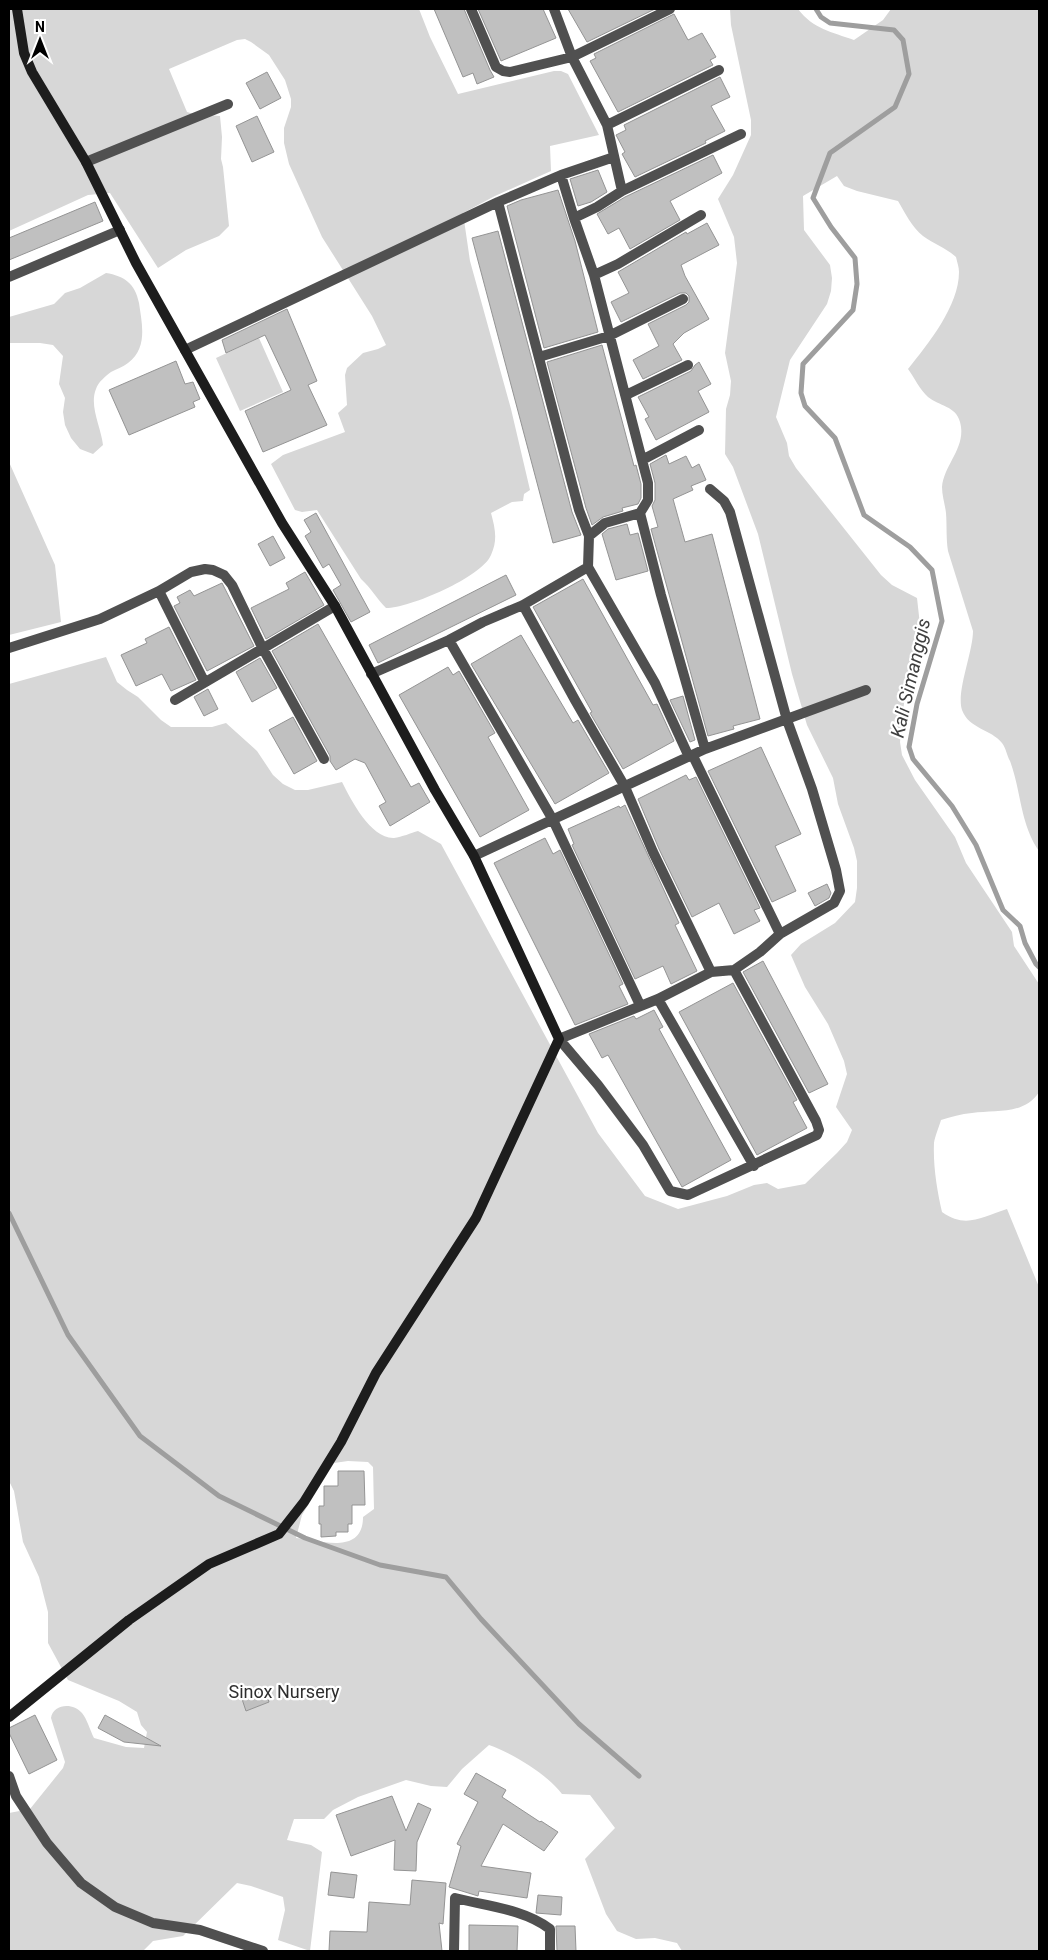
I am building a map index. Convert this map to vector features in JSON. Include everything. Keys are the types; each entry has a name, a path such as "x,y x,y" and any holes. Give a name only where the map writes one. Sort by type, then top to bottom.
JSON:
{"street":[{"path":"17,9 18,26 26,60 86,162 136,263 282,524 335,606 371,674 474,856 559,1039 598,1085 643,1145 670,1191 688,1195 754,1166 817,1135 819,1130 816,1121 734,970"},
{"path":"471,9 496,67 510,72 572,57 670,9"},
{"path":"554,9 572,57 607,125 622,191"},
{"path":"607,125 718,70"},
{"path":"86,162 228,104"},
{"path":"574,218 597,207 622,191 740,134"},
{"path":"185,350 498,202 614,157"},
{"path":"561,176 594,275 648,483 648,500 640,513 605,523 589,536"},
{"path":"498,202 579,510 589,536 588,567 655,683 780,934"},
{"path":"594,275 618,264 701,215"},
{"path":"9,277 120,230"},
{"path":"539,357 609,336 683,299"},
{"path":"626,395 688,365"},
{"path":"642,460 699,430"},
{"path":"9,1717 129,1620 209,1564 280,1534 304,1502 341,1442 376,1373 476,1218 559,1039 658,999 711,972 734,970 760,952 780,934 834,903 840,891 836,870 812,789 787,720 730,512 724,501 710,489"},
{"path":"640,513 705,749"},
{"path":"371,674 450,640 483,622 523,605 588,567"},
{"path":"9,648 100,619 159,591 192,572 213,570 224,575 232,584 262,648 324,759"},
{"path":"159,591 204,681"},
{"path":"523,605 625,787 653,852 711,972"},
{"path":"175,700 204,681 335,606"},
{"path":"450,640 553,820 640,1005"},
{"path":"474,856 705,749 866,690"},
{"path":"658,999 754,1166"},
{"path":"9,1776 16,1796 47,1843 81,1883 115,1907 153,1924 200,1930 263,1951"},
{"path":"454,1951 455,1898 538,1920 550,1929 550,1951"}],"green space":[{"path":"9,9 419,9 430,37 458,94 554,71 568,74 599,135 550,146 551,171 495,196 463,213 470,261 511,409 530,490 524,494 523,501 512,502 491,513 495,529 495,544 485,564 474,573 444,590 411,603 386,608 361,579 317,510 302,512 295,510 271,464 283,455 345,432 338,413 347,405 345,375 347,368 363,353 386,345 372,316 322,237 289,164 284,143 284,128 291,107 291,99 285,80 269,55 245,39 237,40 169,69 187,112 220,116 222,137 221,159 229,226 219,236 186,250 158,268 110,193 88,195 9,231"},
{"name":"Sinox Nursery","path":"730,9 798,9 817,25 854,40 883,20 891,9 1039,9 1039,851 1028,830 1014,772 1003,745 997,738 970,721 962,710 961,693 973,631 948,551 946,513 942,494 944,479 960,439 960,422 951,409 932,400 925,394 908,369 941,324 954,298 959,272 956,257 919,232 909,220 898,201 844,186 837,176 803,196 804,230 830,265 831,291 827,304 790,360 776,417 787,443 789,456 796,468 881,575 892,585 917,598 920,625 919,638 905,694 900,742 902,755 915,780 955,837 966,863 1012,932 1014,946 1039,984 1039,1092 1026,1105 1018,1108 968,1113 941,1120 935,1140 934,1152 938,1195 942,1212 959,1220 966,1221 1007,1209 1039,1287 1039,1951 682,1951 677,1943 655,1938 636,1939 617,1931 606,1914 585,1859 615,1828 590,1795 562,1794 548,1779 528,1765 508,1753 489,1745 462,1769 447,1787 431,1786 406,1780 358,1797 333,1810 324,1819 294,1819 287,1840 311,1845 322,1852 310,1951 278,1940 285,1910 283,1897 237,1883 183,1936 153,1941 143,1951 9,1951 9,1813 30,1809 63,1768 65,1762 51,1718 53,1713 59,1707 74,1707 84,1715 94,1738 126,1747 144,1748 147,1732 141,1725 137,1712 119,1701 68,1680 48,1643 48,1612 39,1577 23,1542 14,1491 9,1481 9,684 106,657 117,682 138,697 161,720 171,727 212,727 226,723 257,751 273,775 283,784 295,790 308,790 342,782 363,817 377,832 386,837 394,838 418,831 441,844 598,1133 645,1196 678,1209 727,1196 754,1185 767,1183 778,1189 805,1184 847,1142 852,1130 836,1107 847,1074 844,1061 828,1024 805,987 791,955 801,944 835,923 855,902 857,861 838,804 833,778 807,725 792,674 758,534 733,467 725,454 726,409 731,381 725,353 737,263 734,237 718,199 733,175 751,135 751,120 731,25","holes":["348,1461 368,1462 373,1467 374,1509 363,1517 361,1529 356,1537 338,1543 296,1538 302,1515 334,1463"]},
{"path":"106,273 118,276 128,282 135,290 139,303 142,335 139,350 134,357 102,379 97,386 94,402 103,445 93,454 80,449 71,438 65,425 63,412 65,398 59,384 63,356 53,345 9,343 9,317 54,304 65,293 80,288"},
{"path":"259,338 283,392 240,411 216,358"},
{"path":"9,462 55,565 61,622 9,635"}],"building":[{"path":"434,9 464,9 494,77 477,84 473,73 463,77"},
{"path":"478,9 543,9 556,38 501,61"},
{"path":"568,9 655,9 587,42"},
{"path":"674,14 688,40 702,33 716,57 710,60 713,65 618,112 590,61 596,58 594,54"},
{"path":"267,72 281,98 260,109 246,83"},
{"path":"720,77 730,97 711,106 725,131 705,141 706,143 635,177 622,154 625,152 616,135 626,130 624,125"},
{"path":"257,116 274,152 252,162 236,126"},
{"path":"713,155 722,173 670,201 680,220 630,249 619,228 608,234 597,214 625,197"},
{"path":"598,170 607,192 591,202 578,206 570,179"},
{"path":"558,190 575,241 598,332 544,348 507,206 521,200"},
{"path":"95,202 103,221 9,260 9,238"},
{"path":"707,223 719,245 681,265 685,276 709,319 684,333 673,344 682,360 643,379 633,360 659,346 648,324 686,305 689,302 689,296 686,293 680,293 621,322 611,302 629,293 618,272 686,232 687,234"},
{"path":"498,231 572,512 581,535 553,543 472,238"},
{"path":"287,309 317,381 308,385 327,425 263,452 245,411 291,390 265,335 226,353 222,340"},
{"path":"602,345 634,466 636,465 641,484 641,498 638,504 622,508 623,511 603,517 592,525 547,362"},
{"path":"176,361 185,384 193,382 200,399 193,402 195,407 129,435 109,390"},
{"path":"699,362 711,384 698,391 709,412 656,440 645,419 649,417 638,397 691,371"},
{"path":"666,455 669,464 686,456 692,468 699,464 706,480 691,486 693,490 673,499 685,542 712,534 760,719 733,726 734,729 708,736 651,529 658,527 652,506 655,500 655,483 650,464"},
{"path":"316,513 370,612 351,622 333,590 341,585 329,564 323,568 305,536 311,532 304,520"},
{"path":"627,524 630,535 638,533 648,571 616,580 602,534 608,529"},
{"path":"273,536 285,558 270,566 258,544"},
{"path":"305,572 324,605 266,639 251,608 289,589 286,583"},
{"path":"506,575 516,595 378,663 369,645"},
{"path":"583,579 653,705 657,704 674,741 623,769 590,713 592,712 533,607"},
{"path":"222,583 254,646 207,671 174,606 180,603 177,597 190,590 194,596"},
{"path":"318,624 411,787 419,783 430,802 390,826 379,806 386,802 365,763 355,759 336,770 272,651"},
{"path":"169,627 196,680 171,691 162,674 136,686 121,655 147,643 145,639"},
{"path":"521,635 573,723 578,720 609,773 555,804 471,664"},
{"path":"260,658 277,688 252,702 236,672"},
{"path":"448,667 453,675 459,671 495,733 488,737 529,810 480,837 399,695"},
{"path":"208,689 218,709 204,716 194,697"},
{"path":"683,696 695,740 690,742 670,700"},
{"path":"293,717 317,761 294,774 269,730"},
{"path":"761,747 801,834 775,846 796,891 772,902 708,771"},
{"path":"686,775 689,780 696,777 760,908 754,910 760,921 734,934 719,903 692,917 659,849 638,799"},
{"path":"625,805 679,923 675,925 697,971 671,984 663,966 635,979 572,845 574,844 568,829"},
{"path":"545,838 553,854 560,850 623,984 619,986 628,1004 575,1025 494,863"},
{"path":"827,884 831,893 829,898 815,906 808,893"},
{"path":"763,961 828,1084 809,1093 743,972"},
{"path":"733,983 797,1100 793,1102 807,1128 757,1155 679,1012"},
{"path":"654,1010 663,1027 659,1029 731,1160 682,1187 608,1055 602,1058 589,1034 634,1016 636,1019"},
{"path":"338,1471 364,1471 365,1505 352,1505 352,1524 348,1524 348,1532 336,1532 336,1536 321,1537 319,1506 324,1506 324,1486 338,1486"},
{"path":"265,1690 269,1702 246,1711 242,1699"},
{"path":"35,1715 57,1760 29,1774 9,1733 9,1728"},
{"path":"105,1715 161,1746 124,1742 98,1728"},
{"path":"476,1773 506,1790 502,1797 558,1832 544,1851 503,1824 481,1866 531,1873 527,1898 479,1891 478,1896 449,1887 461,1846 457,1844 478,1802 464,1794"},
{"path":"392,1796 406,1831 418,1803 431,1809 417,1842 416,1871 394,1870 395,1840 351,1856 336,1815"},
{"path":"331,1872 357,1875 354,1898 328,1895"},
{"path":"412,1880 446,1883 443,1924 439,1923 442,1951 329,1951 330,1931 367,1932 369,1902 410,1905"},
{"path":"538,1895 562,1897 561,1915 536,1913"},
{"path":"469,1925 518,1926 517,1951 469,1951"},
{"path":"556,1926 575,1926 576,1951 557,1951"}],"waterway":[{"name":"Kali Simanggis","path":"816,9 821,17 830,23 894,30 903,40 909,74 895,107 830,153 813,198 831,227 855,258 857,284 853,310 803,364 801,393 805,406 835,438 864,515 910,547 932,570 942,621 917,704 909,747 913,759 952,806 976,845 1003,910 1020,926 1025,943 1039,967"},
{"path":"9,1213 68,1335 140,1436 219,1496 305,1538 380,1565 446,1577 481,1619 579,1724 639,1776"}]}
